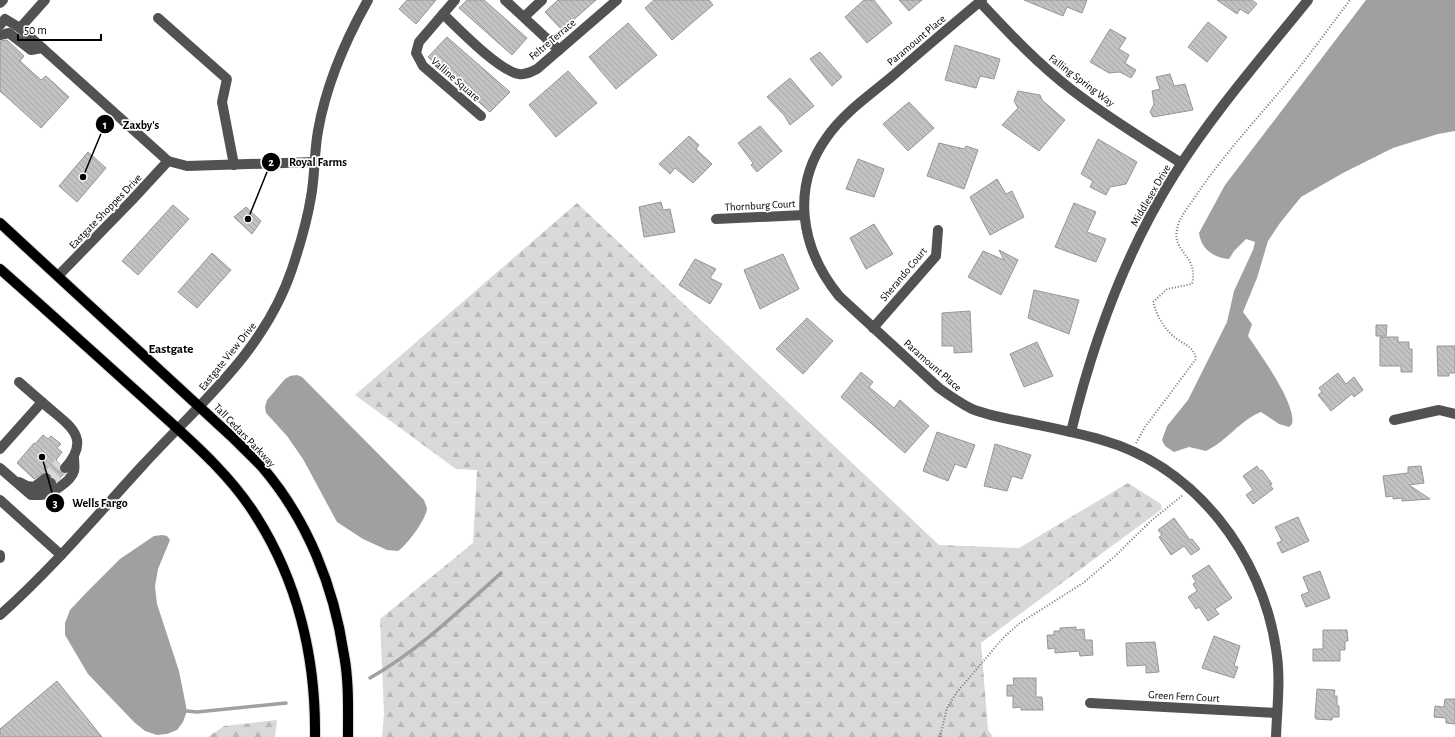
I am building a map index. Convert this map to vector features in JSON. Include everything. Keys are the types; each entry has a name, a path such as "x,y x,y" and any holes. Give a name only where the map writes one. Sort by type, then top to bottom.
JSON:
{"main road":[{"name":"Tall Cedars Parkway","path":"0,223 201,407 262,468 300,521 316,554 332,599 345,656 348,737"},
{"path":"0,268 178,429 230,482 256,514 273,543 289,579 300,614 310,657 316,705 315,737"}],"street":[{"path":"0,3 3,0"},
{"path":"20,28 45,0"},
{"name":"Eastgate View Drive","path":"0,615 61,554 161,445 201,407 246,355 265,329 279,301 305,230 311,196 317,133 330,83 343,49 368,0"},
{"name":"Valline Square","path":"454,0 419,42 417,47 418,58 423,66 481,116"},
{"path":"505,0 560,50"},
{"path":"524,17 542,0"},
{"name":"Feltre Terrace","path":"443,14 481,48 513,72 527,74 537,69 617,0"},
{"name":"Middlesex Drive","path":"1071,432 1081,390 1097,337 1117,286 1152,212 1181,163 1229,98 1308,0"},
{"name":"Falling Spring Way","path":"981,1 1014,38 1072,90 1181,163"},
{"name":"Paramount Place","path":"981,1 849,112 827,137 816,156 809,175 805,197 804,215 811,249 826,281 839,296 939,388 955,400 989,415 1104,440 1132,452 1156,464 1189,488 1216,515 1233,536 1256,579 1268,610 1277,651 1278,677 1276,737"},
{"path":"2,18 20,28 168,161 187,166 314,162"},
{"path":"158,18 226,80 222,102 234,165"},
{"path":"0,35 9,33 31,50 42,48"},
{"name":"Eastgate Shoppes Drive","path":"58,276 168,161"},
{"name":"Thornburg Court","path":"716,220 804,215"},
{"name":"Sherando Court","path":"873,328 936,256 938,230"},
{"path":"0,468 27,494 35,496 49,495 63,484 74,471 77,436 19,382"},
{"path":"0,449 42,402"},
{"path":"1394,420 1439,410 1455,414"},
{"path":"74,458 62,466 69,455 77,436"},
{"path":"10,477 27,486 34,487 49,481 39,496"},
{"path":"0,500 61,554"},
{"name":"Green Fern Court","path":"1090,703 1277,713"}],"path":[{"path":"1132,452 1146,427 1196,359 1195,353 1191,348 1173,337 1158,318 1153,302 1167,289 1192,284 1194,269 1191,261 1178,244 1177,230 1181,218 1215,168 1287,82 1350,0"},
{"path":"940,737 947,708 957,692 1004,637 1020,623 1083,583 1114,557 1152,520 1183,495 1189,488"}],"green space":[{"path":"577,203 939,545 1019,548 1128,483 1161,504 1162,509 981,643 988,730 993,737 382,737 384,713 380,619 473,543 477,470 456,469 355,395"},
{"path":"277,720 275,737 208,737 224,726"}],"shaded area":[{"path":"1366,0 1455,0 1455,131 1438,134 1393,148 1343,173 1301,197 1280,223 1268,241 1257,278 1243,312 1252,324 1248,336 1269,367 1289,405 1292,416 1292,424 1289,427 1279,424 1261,412 1246,420 1220,442 1206,451 1189,447 1174,452 1165,446 1162,440 1167,426 1188,400 1227,322 1234,291 1253,250 1255,242 1246,239 1234,251 1229,259 1218,257 1209,252 1202,244 1199,233 1225,185"},
{"path":"297,375 302,377 424,500 427,509 423,520 411,538 398,551 387,550 363,539 337,522 303,459 287,436 266,413 265,407 267,400 285,379 290,376"},
{"path":"154,536 167,536 170,540 158,569 155,586 157,604 179,671 187,711 183,722 177,730 167,734 157,735 145,731 134,722 88,674 65,635 65,623 70,610 120,559"}],"building":[{"path":"407,0 436,0 416,24 399,9"},
{"path":"467,0 484,0 527,38 512,55 459,8"},
{"path":"558,0 596,0 562,30 545,12"},
{"path":"654,0 709,0 713,5 672,40 645,8"},
{"path":"864,0 874,0 892,23 867,43 845,17"},
{"path":"899,0 922,0 909,11"},
{"path":"1024,0 1087,0 1082,13 1067,7 1063,16"},
{"path":"1217,0 1252,0 1257,4 1248,14 1240,9 1237,14"},
{"path":"1208,22 1227,37 1207,62 1188,47"},
{"path":"628,23 657,55 616,89 589,57"},
{"path":"1110,29 1126,38 1119,49 1129,55 1125,63 1136,70 1131,78 1120,72 1109,73 1090,62"},
{"path":"447,37 510,92 490,112 428,57"},
{"path":"7,40 24,56 20,61 41,80 46,76 69,97 41,128 0,91 0,41"},
{"path":"955,45 1000,59 994,79 980,76 976,88 945,80"},
{"path":"820,52 842,77 832,86 810,59"},
{"path":"568,71 597,103 556,137 529,105"},
{"path":"1170,74 1174,86 1185,84 1193,110 1153,117 1150,112 1154,104 1152,91 1160,89 1156,77"},
{"path":"790,78 814,106 790,125 784,115 767,97"},
{"path":"1018,91 1040,95 1042,100 1065,120 1039,151 1002,125 1018,108 1014,101"},
{"path":"909,102 934,128 908,151 883,124"},
{"path":"760,126 782,151 757,172 751,165 753,163 738,143"},
{"path":"689,136 699,145 696,149 712,164 693,183 675,168 670,174 659,164"},
{"path":"1098,139 1137,162 1126,184 1110,187 1106,195 1090,187 1093,181 1081,174"},
{"path":"939,143 964,149 966,146 978,150 964,189 927,176"},
{"path":"88,152 106,168 77,202 59,186"},
{"path":"858,159 884,169 874,197 846,189"},
{"path":"997,179 1006,194 1012,191 1024,217 990,235 970,197"},
{"path":"661,202 663,210 670,209 675,232 644,237 639,207"},
{"path":"1074,203 1096,212 1087,232 1106,239 1096,262 1055,247"},
{"path":"173,205 189,219 138,275 122,261"},
{"path":"246,207 261,221 252,234 234,217"},
{"path":"874,224 893,254 866,269 850,238"},
{"path":"999,250 1018,260 1001,295 968,277 983,251 1004,260"},
{"path":"212,253 231,270 197,308 178,292"},
{"path":"783,254 799,289 760,309 744,270"},
{"path":"695,259 716,269 710,278 722,284 710,304 679,285"},
{"path":"1034,290 1079,300 1069,334 1028,318"},
{"path":"970,311 972,352 954,353 954,346 942,346 942,313"},
{"path":"807,318 833,341 803,374 776,349"},
{"path":"1376,325 1387,325 1386,336 1376,336"},
{"path":"1380,337 1398,337 1398,342 1409,342 1409,349 1412,349 1412,372 1401,372 1401,366 1380,366"},
{"path":"1037,342 1053,376 1024,387 1010,354"},
{"path":"1437,346 1455,346 1455,373 1449,373 1449,376 1438,376"},
{"path":"861,372 873,382 869,387 894,408 900,400 929,426 905,453 841,397"},
{"path":"1338,373 1346,384 1354,377 1363,390 1354,397 1352,394 1331,411 1318,395 1322,392 1319,388"},
{"path":"937,432 975,445 966,468 955,464 948,481 923,471"},
{"path":"43,435 48,439 51,436 61,444 57,448 62,452 56,460 60,464 59,471 64,474 57,481 51,474 46,472 34,479 17,463"},
{"path":"995,444 1031,455 1022,479 1012,476 1007,491 984,486"},
{"path":"1257,466 1260,471 1262,470 1272,484 1270,485 1273,489 1253,504 1246,495 1253,490 1243,476"},
{"path":"1421,466 1424,483 1409,485 1430,499 1402,501 1402,498 1393,499 1393,496 1386,497 1383,476 1408,473 1408,467"},
{"path":"1298,517 1309,541 1282,553 1277,543 1282,541 1275,527"},
{"path":"1174,518 1190,540 1192,539 1200,549 1191,555 1184,546 1171,555 1159,537 1162,535 1158,530"},
{"path":"1209,565 1232,598 1215,609 1219,614 1208,621 1199,607 1196,609 1188,597 1197,591 1193,584 1196,582 1192,576"},
{"path":"1320,571 1330,598 1306,607 1301,595 1309,592 1303,577"},
{"path":"1076,627 1076,630 1084,629 1085,640 1092,640 1093,655 1080,656 1079,651 1055,653 1055,648 1048,649 1047,635 1054,635 1054,631 1060,631 1060,628"},
{"path":"1323,630 1347,630 1348,641 1345,641 1345,650 1340,650 1340,661 1313,661 1313,649 1323,649"},
{"path":"1214,636 1240,646 1234,666 1238,667 1234,678 1202,668"},
{"path":"1155,642 1159,672 1146,673 1146,665 1127,666 1126,643"},
{"path":"1013,678 1036,678 1036,697 1042,697 1043,710 1021,710 1021,707 1013,708 1013,696 1007,696 1007,685 1014,685"},
{"path":"57,681 102,737 0,737 0,729"},
{"path":"1317,689 1335,690 1334,696 1337,696 1339,717 1332,717 1332,720 1316,719"},
{"path":"1445,699 1455,699 1455,724 1446,723 1446,718 1434,717 1435,706 1444,707"}],"waterway":[{"path":"370,678 388,667 422,642 454,616 501,573"},
{"path":"187,711 197,712 286,703"}],"tunnel":[{"path":"46,478 59,463"},
{"path":"51,483 65,468"}],"place":[{"name":"Zaxby's","path":"83,177"},
{"name":"Royal Farms","path":"248,219"},
{"name":"Wells Fargo","path":"42,457"}],"district":[{"name":"Eastgate","path":"171,348"}]}
